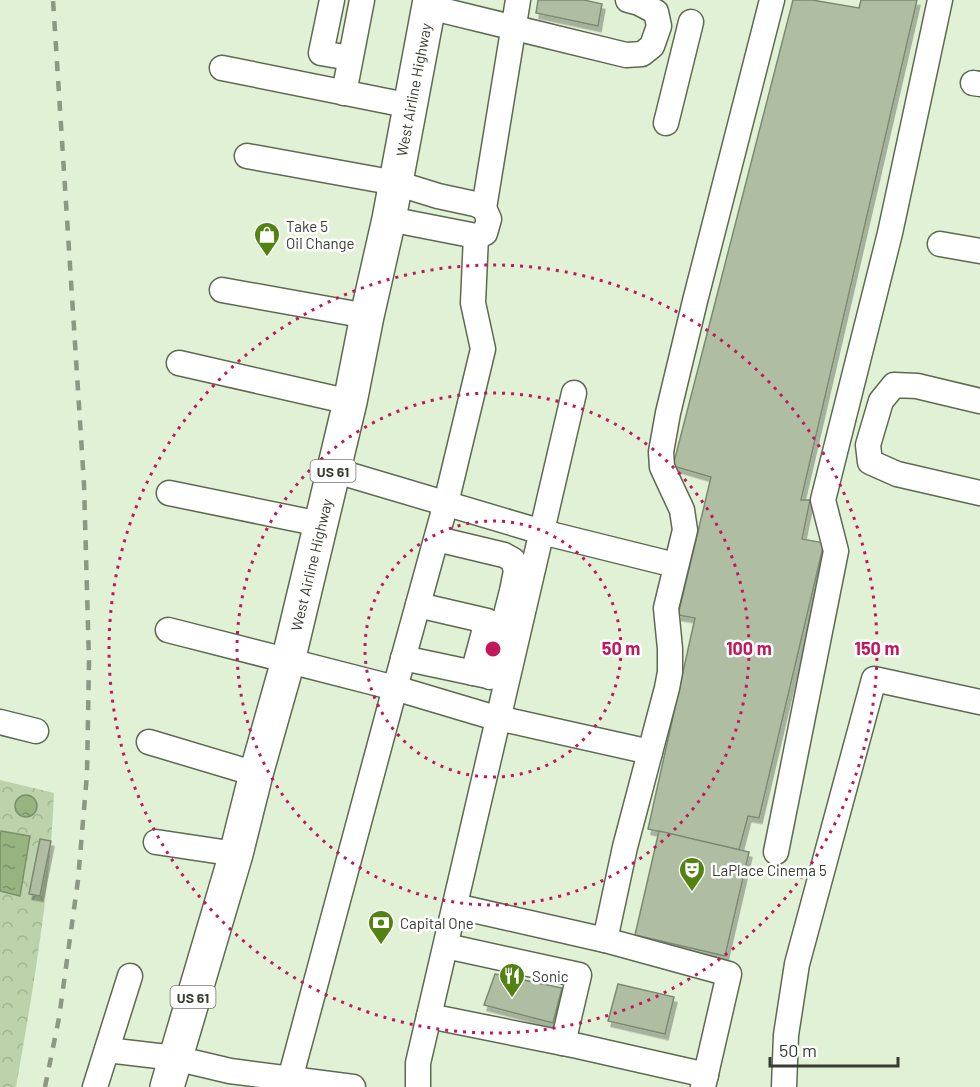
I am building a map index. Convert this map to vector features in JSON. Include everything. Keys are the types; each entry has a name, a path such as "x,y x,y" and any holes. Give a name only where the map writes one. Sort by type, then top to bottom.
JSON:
{"highway":[{"name":"West Airline Highway","path":"171,1072 236,854 288,662 350,402 389,219 430,3"}],"street":[{"path":"332,0 321,53 350,58"},
{"path":"344,93 362,0"},
{"path":"389,219 476,236 485,233 489,219 484,208 518,0"},
{"path":"430,3 512,27 626,55 642,54 652,46 659,26 656,12 628,0"},
{"path":"605,940 670,672 666,608 685,530 682,510 662,467 661,452 695,301 772,0"},
{"path":"776,852 836,551 823,500 890,233 940,0"},
{"path":"666,123 692,22"},
{"path":"222,68 411,106"},
{"path":"247,156 396,183 484,208"},
{"path":"290,1079 446,503 483,349 473,303 476,236"},
{"path":"940,244 980,251"},
{"path":"222,290 367,316"},
{"path":"179,363 350,402"},
{"path":"980,401 917,386 894,385 881,401 868,444 870,462 897,474 980,493"},
{"path":"490,677 542,531 574,393"},
{"path":"333,470 542,531 675,566"},
{"path":"169,493 320,524"},
{"path":"436,538 504,555 513,560 516,571 490,677"},
{"path":"418,605 487,621 490,677 499,718 418,1063 418,1087"},
{"path":"168,630 395,688 499,718 650,752"},
{"path":"403,658 490,677"},
{"path":"784,1087 786,1035 797,964 874,679 980,702"},
{"path":"0,722 36,731"},
{"path":"149,742 256,774"},
{"path":"156,842 236,854"},
{"path":"429,1017 563,1043 705,1081 729,974 605,940 455,906"},
{"path":"446,946 579,975 563,1043"},
{"path":"95,1087 130,976"},
{"path":"107,1050 171,1072 230,1071 353,1087"}],"green space":[{"path":"0,780 54,793 45,904 16,1087 0,1087"}],"water":[{"path":"26,795 34,798 37,806 34,814 26,817 18,814 15,806 18,798"},
{"path":"1,831 30,836 20,896 0,891"}],"building":[{"path":"538,0 584,0 602,4 598,26 536,13"},
{"path":"793,0 812,0 859,8 861,0 917,0 801,500 810,500 802,539 824,543 759,818 748,816 739,850 648,829 695,618 678,615 711,477 673,466"},
{"name":"LaPlace Cinema 5","path":"659,831 749,852 725,956 635,935"},
{"path":"40,839 51,841 40,896 29,894"},
{"path":"495,974 562,988 553,1023 484,1005"},
{"path":"618,984 674,997 665,1034 608,1021"}],"railway":[{"path":"45,1087 59,1018 78,880 87,774 89,662 84,484 53,0"}],"place":[{"name":"Take 5 Oil Change","path":"267,258"},
{"name":"LaPlace Cinema 5","path":"692,893"},
{"name":"Capital One","path":"381,946"},
{"name":"Sonic","path":"512,999"}]}
